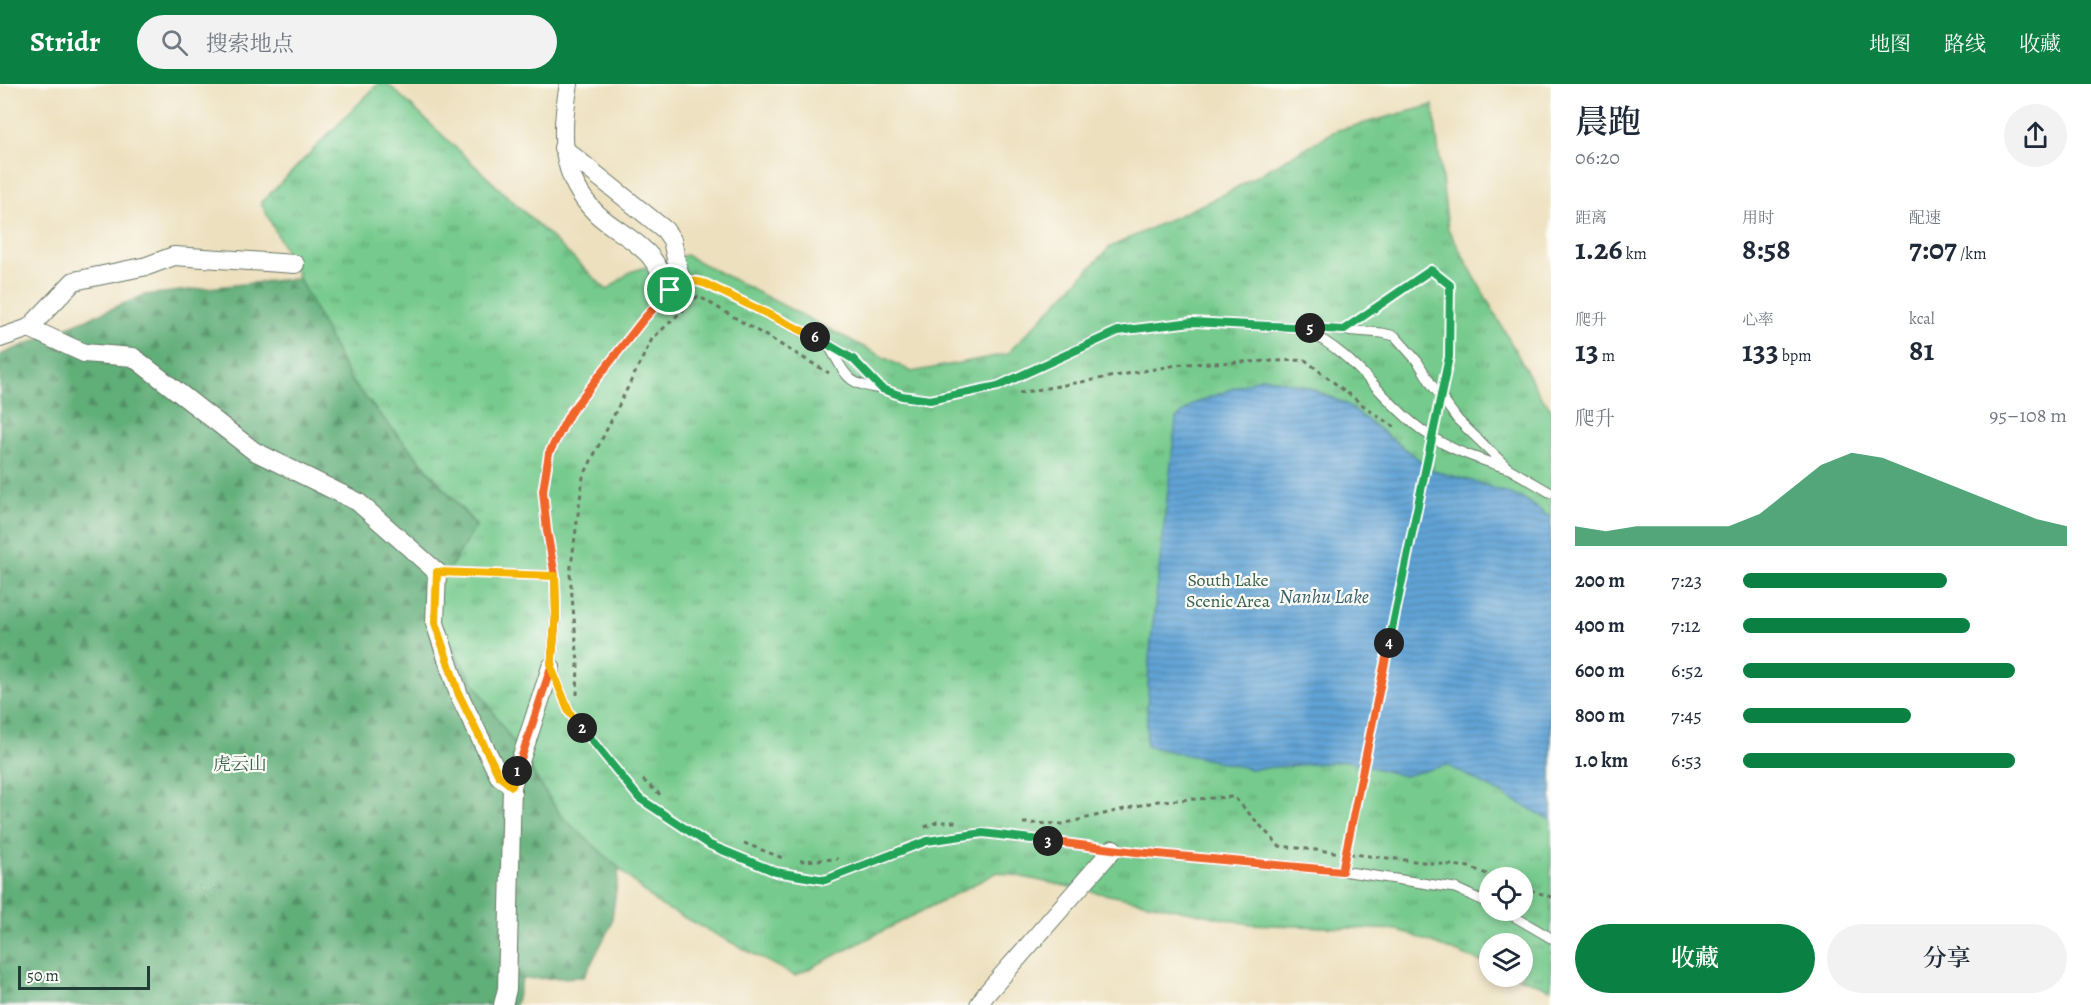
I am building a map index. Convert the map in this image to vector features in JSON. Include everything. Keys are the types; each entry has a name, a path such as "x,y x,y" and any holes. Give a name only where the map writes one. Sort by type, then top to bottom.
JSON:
{"street":[{"path":"569,84 565,106 563,148 575,186 597,214 647,252 676,286"},
{"path":"563,148 665,230 672,240 676,286"},
{"path":"0,338 29,328 74,281 147,266 174,256 295,264"},
{"path":"29,328 84,353 133,357 254,450 358,502 437,572 435,623 456,684 499,776 512,786"},
{"path":"503,1005 507,989 512,786 551,667"},
{"path":"979,1005 986,994 1113,849"}],"lane":[{"path":"882,389 853,359 826,343 706,284 693,280 676,286 643,320 570,413 549,453 543,491 555,576 556,615 551,667 569,712 639,798 710,845 776,872 825,880 927,841 983,833 1113,849 1342,871 1455,888 1479,898"},
{"path":"826,343 847,377 860,386 930,400 998,386 1118,331 1192,322 1382,333 1395,336 1418,362 1458,420 1508,468 1551,493"},
{"path":"1297,328 1328,343 1351,361 1413,424 1443,445 1473,458 1508,468"},
{"path":"437,572 555,576"},
{"path":"1522,921 1551,938"}],"path":[{"path":"1342,871 1449,357 1450,285 1431,270 1343,330"},
{"path":"577,696 578,663 570,574 583,477 652,339 698,296 829,373"},
{"path":"1009,394 1183,364 1305,360 1373,413 1400,430"},
{"path":"1426,447 1435,453"},
{"path":"642,779 669,801"},
{"path":"1016,823 1062,824 1158,801 1234,797 1279,846 1469,867 1479,871"},
{"path":"916,831 937,822 959,822"},
{"path":"738,840 791,862 842,859"},
{"path":"1533,891 1551,897"}],"green space":[{"name":"South Lake Scenic Area","path":"378,84 388,84 607,290 630,272 686,255 912,372 1007,354 1110,247 1227,193 1335,131 1433,105 1448,229 1541,397 1551,409 1551,989 1533,982 1533,933 1479,933 1479,961 1399,930 1249,924 998,872 795,976 658,904 561,816 425,608 476,525 351,381 261,203"},
{"name":"虎云山","path":"299,278 351,381 476,526 425,608 561,816 619,868 611,925 584,977 522,979 515,1005 0,1005 0,355 145,295"}],"water":[{"name":"Nanhu Lake","path":"1263,377 1305,386 1346,404 1434,471 1479,483 1524,499 1551,518 1551,820 1447,765 1404,776 1349,761 1251,769 1146,746 1149,659 1176,419 1193,404"}],"route":[{"path":"670,290 643,320 570,413 549,453 543,491 555,576 556,615 551,667 512,786 499,776 459,695 435,623 437,572 555,576 556,615 551,667 569,712 639,798 710,845 776,872 825,880 927,841 983,833 1136,852 1342,871 1449,357 1450,285 1431,270 1343,330 1192,322 1118,331 998,386 930,400 902,396 882,389 853,359 826,343 706,284 693,280 681,282 670,290"}]}
